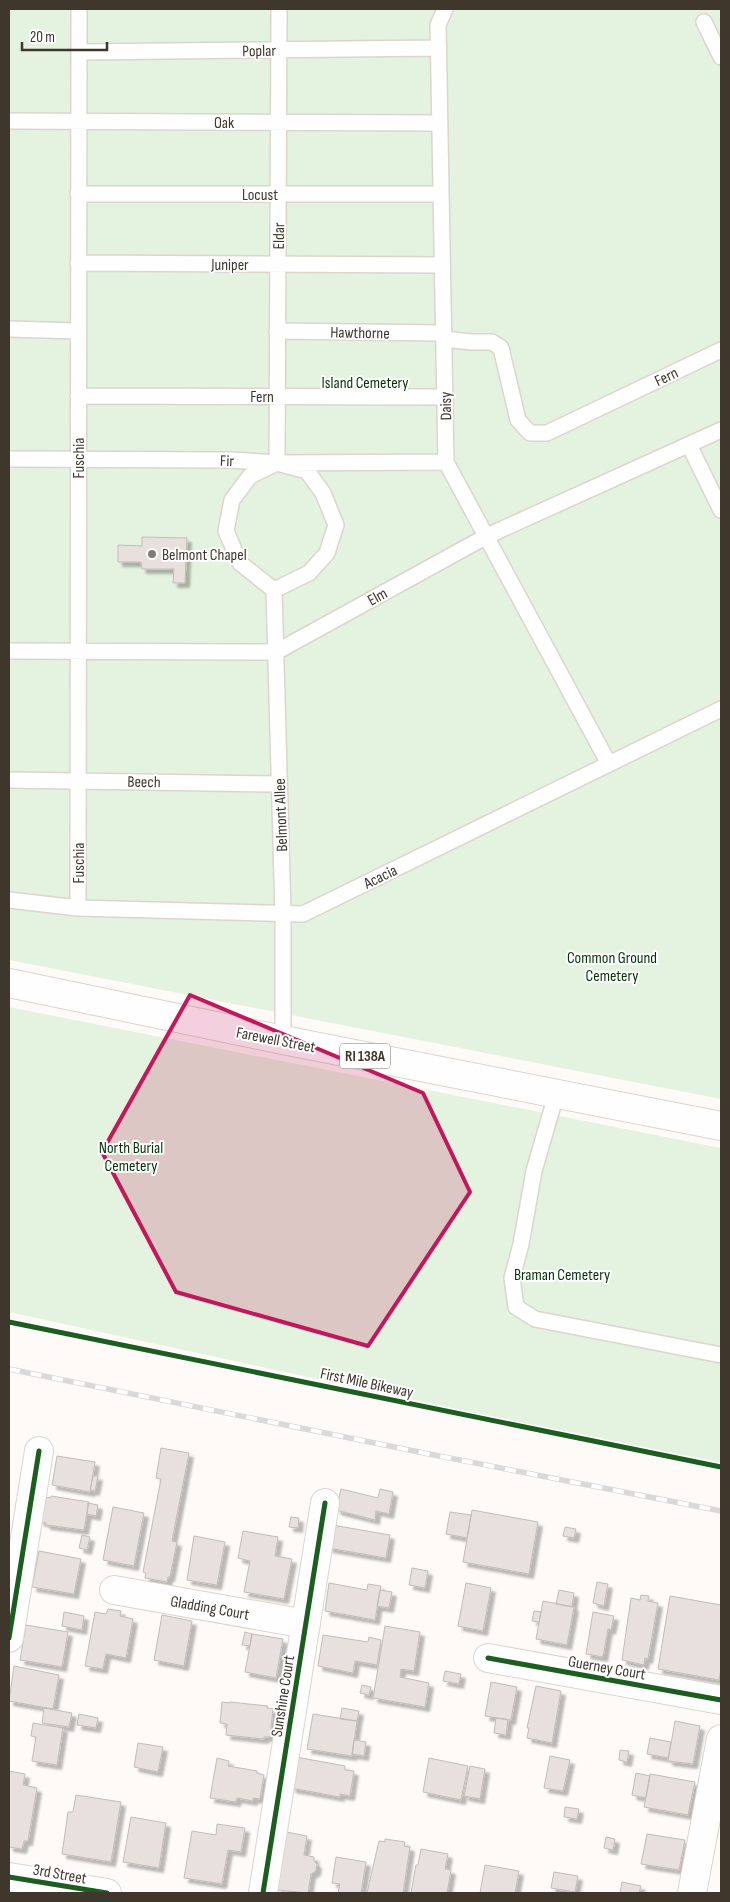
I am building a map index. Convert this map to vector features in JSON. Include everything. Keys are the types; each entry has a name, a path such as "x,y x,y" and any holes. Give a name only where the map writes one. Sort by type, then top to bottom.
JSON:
{"street":[{"name":"Farewell Street","path":"9,983 556,1095 589,1099 721,1126"},
{"path":"9,1638 38,1451"},
{"name":"Sunshine Court","path":"263,1893 325,1503"},
{"name":"Gladding Court","path":"114,1590 306,1624"},
{"name":"Guerney Court","path":"488,1658 721,1700"},
{"path":"692,1893 721,1739"},
{"name":"3rd Street","path":"9,1877 91,1892"}],"lane":[{"name":"Fuschia","path":"78,908 79,9"},
{"name":"Eldar","path":"277,463 279,9"},
{"name":"Daisy","path":"445,9 438,24 446,462 609,764"},
{"path":"704,22 721,57"},
{"name":"Poplar","path":"79,52 439,48"},
{"name":"Oak","path":"9,121 440,123"},
{"name":"Locust","path":"78,194 441,194"},
{"name":"Juniper","path":"78,263 442,265"},
{"path":"9,329 78,331"},
{"name":"Hawthorne","path":"277,331 444,336"},
{"name":"Fern","path":"444,336 471,342 492,342 501,348 518,420 530,434 547,433 721,350"},
{"name":"Fern","path":"78,396 445,397"},
{"name":"Elm","path":"9,650 276,652 487,536 721,430"},
{"path":"689,445 721,510"},
{"name":"Fir","path":"9,459 231,460 277,463 446,462"},
{"path":"277,463 306,471 323,493 336,525 327,552 309,573 274,590 240,563 226,531 232,500 250,476 277,463"},
{"name":"Belmont Allee","path":"274,590 283,914 284,1040"},
{"name":"Acacia","path":"9,900 78,908 303,914 721,709"},
{"name":"Beech","path":"9,780 279,784"},
{"path":"556,1095 534,1171 521,1244 512,1278 516,1307 535,1319 721,1355"}],"highlighted area":[{"path":"190,995 423,1093 470,1192 368,1346 176,1292 102,1152"}],"green space":[{"name":"Island Cemetery","path":"9,9 721,9 721,1099 9,960"},
{"name":"Braman Cemetery","path":"9,1007 721,1148 721,1467 9,1312"}],"building":[{"name":"Belmont Chapel","path":"142,537 187,538 185,583 173,583 174,569 142,569 141,562 118,562 118,545 142,546"},
{"path":"161,1448 189,1453 172,1541 177,1542 170,1577 168,1577 167,1582 145,1578 146,1573 143,1572 161,1479 156,1478"},
{"path":"57,1456 95,1462 90,1492 52,1485"},
{"path":"93,1476 98,1476 95,1491 90,1490"},
{"path":"341,1489 378,1498 380,1489 393,1492 389,1514 376,1511 375,1520 336,1510"},
{"path":"51,1496 89,1502 84,1530 46,1525 46,1523 39,1521 44,1497 51,1498"},
{"path":"88,1503 98,1505 96,1516 87,1514"},
{"path":"113,1507 144,1513 134,1566 103,1560"},
{"path":"472,1510 538,1522 529,1574 463,1562"},
{"path":"450,1512 471,1515 467,1538 446,1534"},
{"path":"291,1517 299,1518 298,1528 289,1527"},
{"path":"332,1525 390,1535 386,1558 328,1548"},
{"path":"565,1527 576,1529 574,1538 563,1536"},
{"path":"243,1531 278,1537 275,1556 292,1559 284,1599 244,1592 250,1561 238,1558"},
{"path":"82,1535 90,1537 87,1550 79,1548"},
{"path":"194,1536 225,1542 217,1585 187,1580"},
{"path":"39,1551 81,1559 74,1594 32,1587"},
{"path":"412,1568 428,1571 425,1588 409,1585"},
{"path":"597,1582 608,1584 604,1606 593,1603"},
{"path":"329,1583 367,1590 368,1584 381,1586 375,1620 325,1611"},
{"path":"466,1583 491,1588 483,1631 458,1626"},
{"path":"380,1590 392,1592 389,1608 377,1606"},
{"path":"559,1590 574,1593 572,1607 556,1604"},
{"path":"641,1595 649,1596 648,1601 658,1603 648,1659 645,1658 644,1665 622,1660 631,1598 640,1600"},
{"path":"670,1596 721,1605 721,1669 719,1680 658,1669"},
{"path":"543,1601 574,1607 567,1645 536,1639"},
{"path":"108,1609 121,1611 120,1616 133,1619 126,1658 106,1654 103,1669 85,1666 95,1612 106,1614"},
{"path":"534,1611 541,1612 539,1622 532,1621"},
{"path":"64,1612 84,1616 82,1630 62,1626"},
{"path":"593,1612 614,1616 611,1630 608,1629 603,1657 586,1654"},
{"path":"162,1615 192,1621 184,1666 154,1660"},
{"path":"26,1625 68,1632 62,1667 20,1660"},
{"path":"385,1626 420,1632 414,1671 401,1669 400,1677 429,1683 425,1707 373,1698"},
{"path":"245,1632 252,1634 250,1646 242,1645"},
{"path":"252,1634 283,1639 276,1678 245,1672"},
{"path":"323,1635 368,1642 369,1637 381,1640 377,1665 355,1661 353,1673 318,1666"},
{"path":"14,1666 59,1675 53,1709 9,1701"},
{"path":"445,1671 461,1674 459,1684 443,1681"},
{"path":"491,1682 517,1687 511,1720 485,1716"},
{"path":"362,1685 371,1687 369,1695 360,1693"},
{"path":"536,1686 561,1691 552,1743 527,1738 529,1728 527,1728"},
{"path":"222,1702 268,1706 267,1708 273,1709 270,1737 264,1737 264,1739 226,1735 227,1724 220,1723"},
{"path":"44,1708 72,1713 69,1727 42,1723"},
{"path":"342,1708 359,1711 357,1721 340,1719"},
{"path":"79,1714 98,1718 96,1728 77,1725"},
{"path":"313,1714 357,1721 352,1756 307,1749"},
{"path":"496,1718 508,1720 506,1735 494,1733"},
{"path":"675,1721 700,1726 693,1764 668,1761"},
{"path":"33,1723 63,1728 57,1765 32,1761 36,1737 31,1736"},
{"path":"650,1738 671,1742 668,1758 647,1754"},
{"path":"354,1740 366,1742 364,1756 352,1754"},
{"path":"138,1743 163,1747 158,1772 134,1767"},
{"path":"620,1750 629,1751 627,1762 619,1760"},
{"path":"550,1756 570,1760 563,1791 544,1788"},
{"path":"296,1757 345,1766 345,1770 354,1771 350,1796 340,1794 340,1797 291,1788"},
{"path":"217,1758 229,1761 228,1766 257,1771 257,1773 264,1775 260,1799 253,1798 253,1801 237,1798 236,1802 210,1798"},
{"path":"429,1758 468,1766 461,1800 423,1792"},
{"path":"470,1766 485,1769 480,1799 464,1796"},
{"path":"9,1771 25,1774 23,1785 37,1788 28,1841 24,1841 22,1849 9,1847"},
{"path":"636,1773 650,1776 646,1798 632,1795"},
{"path":"650,1774 695,1782 688,1815 644,1807"},
{"path":"76,1795 121,1802 111,1862 62,1854 68,1812 73,1812"},
{"path":"565,1807 579,1809 577,1819 564,1817"},
{"path":"131,1817 166,1823 159,1868 123,1862"},
{"path":"217,1824 245,1828 241,1852 228,1850 222,1884 184,1878 192,1831 216,1835"},
{"path":"286,1832 307,1836 304,1855 314,1857 314,1861 317,1864 316,1871 311,1874 308,1893 277,1890"},
{"path":"647,1834 685,1840 679,1870 641,1864"},
{"path":"606,1837 615,1839 613,1850 604,1848"},
{"path":"385,1839 405,1842 404,1846 410,1847 403,1893 367,1893 379,1841 385,1842"},
{"path":"421,1849 448,1854 445,1869 451,1870 447,1893 411,1893"},
{"path":"336,1857 366,1862 361,1893 338,1893 340,1884 332,1883"},
{"path":"485,1865 519,1871 515,1893 480,1893"},
{"path":"554,1872 578,1876 575,1892 551,1888"},
{"path":"622,1882 641,1886 639,1893 620,1893"}],"railway":[{"path":"9,1369 721,1511"}],"cycle path":[{"name":"First Mile Bikeway","path":"9,1322 721,1467"},
{"path":"9,1638 39,1451"},
{"path":"263,1893 325,1503"},
{"path":"488,1658 721,1700"},
{"path":"9,1877 107,1893"}],"place":[{"name":"Belmont Chapel","path":"152,554"}],"park label":[{"name":"Common Ground Cemetery","path":"612,966"},
{"name":"North Burial Cemetery","path":"131,1156"}]}
